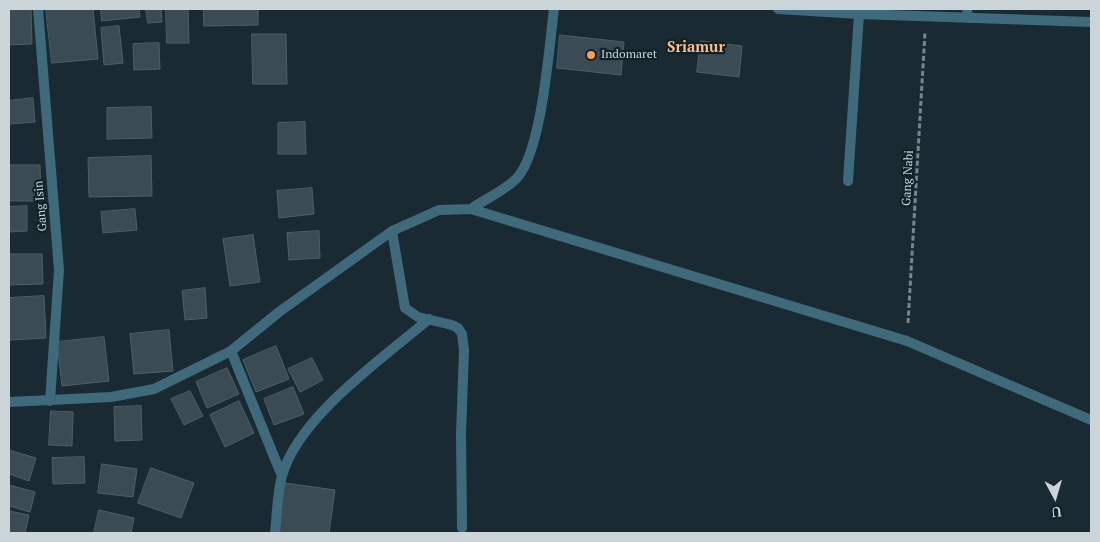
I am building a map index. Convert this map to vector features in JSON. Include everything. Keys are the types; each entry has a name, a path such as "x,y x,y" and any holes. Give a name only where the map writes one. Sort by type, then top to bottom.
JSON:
{"street":[{"name":"Gang Isin","path":"38,9 59,270 50,401"},
{"path":"471,208 516,179 527,162 536,136 554,9"},
{"path":"778,9 926,17 967,13 1091,22"},
{"path":"848,181 859,14"},
{"path":"9,402 111,397 154,390 231,351 279,312 392,230 439,210 471,208 907,341 1091,420"},
{"path":"392,230 405,308 418,317 458,328 463,343 461,434 462,528"},
{"path":"275,533 282,476 296,446 317,416 429,319"},
{"path":"231,351 282,476"}],"path":[{"name":"Gang Nabi","path":"907,341 926,17"}],"building":[{"path":"9,9 31,9 32,44 9,45"},
{"path":"46,9 93,9 98,59 52,63"},
{"path":"101,9 139,9 140,17 102,21"},
{"path":"146,9 161,9 162,22 148,23"},
{"path":"166,9 188,9 189,43 167,43"},
{"path":"204,9 258,9 258,25 204,26"},
{"path":"119,26 123,63 104,65 101,28"},
{"path":"252,34 286,34 287,84 253,84"},
{"name":"Indomaret","path":"560,35 624,42 621,75 557,68"},
{"path":"701,41 742,46 739,77 697,72"},
{"path":"159,43 160,69 134,70 133,44"},
{"path":"33,98 35,122 9,124 9,101"},
{"path":"151,107 152,138 107,139 107,108"},
{"path":"305,122 306,154 278,154 278,123"},
{"path":"151,156 152,196 89,197 88,158"},
{"path":"9,165 40,165 41,201 9,201"},
{"path":"312,188 314,214 279,218 277,191"},
{"path":"27,206 27,231 9,232 9,207"},
{"path":"135,209 137,230 103,233 101,212"},
{"path":"319,231 320,258 289,260 287,233"},
{"path":"253,235 260,282 230,286 223,239"},
{"path":"9,254 42,254 43,284 9,285"},
{"path":"205,288 207,318 185,320 182,291"},
{"path":"44,296 46,338 9,340 9,298"},
{"path":"169,330 173,371 134,374 130,334"},
{"path":"104,337 109,381 62,386 57,342"},
{"path":"276,346 289,379 256,392 243,360"},
{"path":"312,358 323,380 300,392 288,369"},
{"path":"227,368 239,394 207,408 196,382"},
{"path":"293,387 304,414 274,425 264,399"},
{"path":"190,391 203,416 184,425 171,399"},
{"path":"239,401 254,433 225,447 210,415"},
{"path":"141,406 142,440 115,441 114,407"},
{"path":"51,411 73,412 72,446 49,445"},
{"path":"9,450 36,458 29,481 9,474"},
{"path":"84,457 85,483 53,484 52,458"},
{"path":"102,464 137,469 133,497 98,493"},
{"path":"151,468 194,483 181,518 138,503"},
{"path":"285,483 335,490 329,533 278,533"},
{"path":"9,485 35,492 30,512 9,506"},
{"path":"99,510 134,518 131,533 94,533"},
{"path":"9,511 29,515 25,533 9,532"}],"place":[{"name":"Indomaret","path":"591,55"}],"district":[{"name":"Sriamur","path":"696,48"}]}
